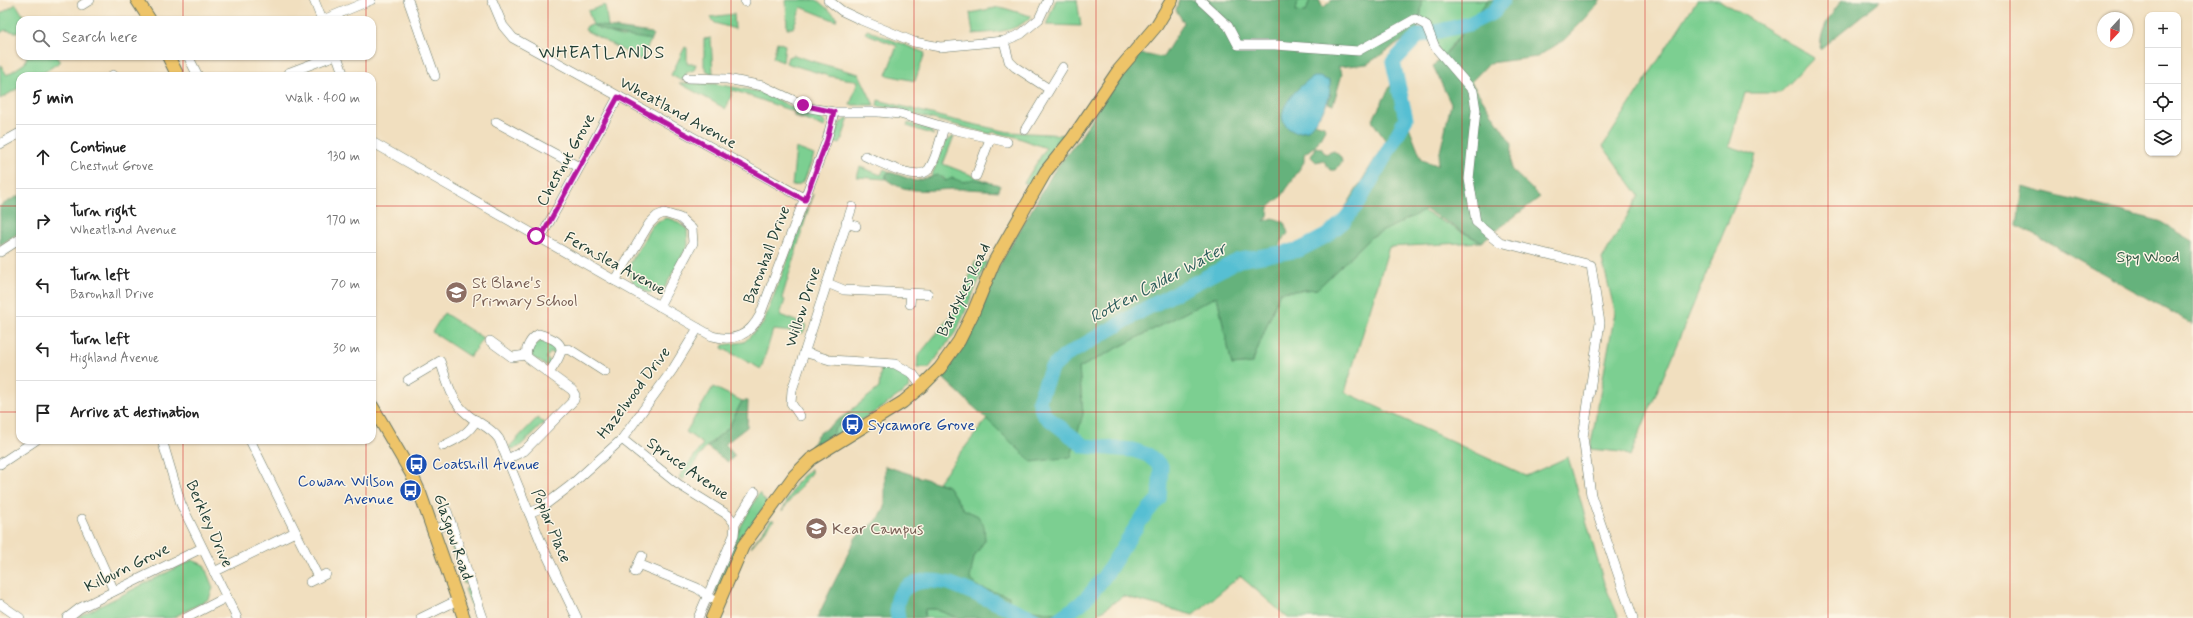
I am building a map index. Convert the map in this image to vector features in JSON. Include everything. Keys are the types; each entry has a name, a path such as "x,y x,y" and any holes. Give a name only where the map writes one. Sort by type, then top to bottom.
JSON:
{"main road":[{"name":"Bardykes Road","path":"712,618 743,546 794,476 812,459 903,402 940,368 958,342 973,313 994,262 1046,171 1072,139 1118,72 1157,25 1172,0"},
{"path":"139,1 148,16"},
{"path":"171,60 176,72"},
{"name":"Glasgow Road","path":"376,413 411,473 434,529 464,618"}],"street":[{"path":"314,0 320,16"},
{"path":"332,16 371,0"},
{"path":"408,0 435,76"},
{"name":"Wheatland Avenue","path":"492,0 503,26 513,38 805,200"},
{"path":"828,0 842,11 928,45 940,47 1004,41 1032,26 1044,12 1048,0"},
{"path":"1200,0 1228,26 1238,45 1275,45 1358,51 1415,19 1421,20 1426,25 1435,47 1473,92 1476,110 1470,180 1476,222 1500,242 1591,265 1600,323 1583,437 1590,495 1633,618"},
{"path":"1004,41 1010,61 1015,67 1049,89"},
{"path":"190,60 196,72"},
{"path":"291,72 322,60"},
{"path":"338,60 343,72"},
{"path":"1025,130 1063,67"},
{"path":"687,78 727,79 763,86 810,108 834,112 889,112 944,128 1007,142"},
{"name":"Chestnut Grove","path":"540,239 578,167 618,97"},
{"name":"Baronhall Drive","path":"698,328 712,336 732,339 748,332 755,324 805,200 827,140 834,112"},
{"path":"496,122 578,167"},
{"path":"865,156 912,174 922,174 930,167 944,128"},
{"path":"0,144 16,135"},
{"path":"976,176 990,139"},
{"name":"Fernslea Avenue","path":"376,144 698,328"},
{"name":"Willow Drive","path":"800,416 787,404 852,207"},
{"path":"615,281 652,219 664,213 680,218 692,229 693,243 659,306"},
{"path":"846,223 856,226"},
{"path":"0,252 16,242"},
{"path":"827,283 844,290 928,294"},
{"path":"910,294 910,304"},
{"name":"Hazelwood Drive","path":"529,513 541,508 570,486 622,439 674,369 698,328"},
{"path":"526,355 527,348 534,337 539,334 561,346 563,350"},
{"path":"490,341 512,357 526,355"},
{"path":"563,350 569,349 605,372"},
{"path":"549,373 562,355 563,350"},
{"path":"804,352 830,360 895,364 913,374 922,386"},
{"path":"507,458 524,451 574,400 575,395 572,390 526,355"},
{"name":"Poplar Place","path":"408,380 440,361 457,404 467,414 493,430 499,439 529,513 576,618"},
{"path":"443,446 462,437 472,428 476,420"},
{"name":"Spruce Avenue","path":"622,439 678,484 728,515 735,524"},
{"path":"0,464 30,444"},
{"name":"Berkley Drive","path":"163,444 177,495 237,618"},
{"path":"252,444 318,578"},
{"path":"698,618 734,535 735,524 756,492"},
{"path":"447,511 483,618"},
{"path":"82,519 114,590"},
{"path":"434,529 451,524"},
{"path":"214,572 295,532"},
{"name":"Kilburn Grove","path":"67,618 80,608 114,590 202,548"},
{"path":"638,564 697,588 707,596 719,602"},
{"path":"186,618 227,597"},
{"path":"425,617 458,600"},
{"path":"0,604 18,618"}],"green space":[{"path":"786,0 817,0 837,17 836,21 801,7 793,28 787,28"},
{"path":"1056,0 1077,0 1081,26 1046,25"},
{"path":"1179,0 1298,0 1296,11 1306,12 1310,0 1319,0 1323,8 1332,0 1421,0 1422,6 1417,31 1367,64 1338,67 1342,74 1333,105 1328,103 1331,94 1282,116 1285,125 1296,132 1307,130 1314,123 1324,126 1325,129 1316,145 1304,154 1304,162 1282,196 1269,207 1268,216 1264,221 1273,218 1284,222 1288,233 1280,244 1280,253 1322,246 1386,141 1372,121 1392,83 1422,160 1437,165 1451,104 1433,66 1449,50 1488,0 1601,0 1564,40 1537,57 1489,63 1471,82 1512,144 1511,169 1540,197 1481,242 1426,210 1371,237 1317,289 1280,292 1252,363 1232,365 1217,296 1079,368 1083,414 1071,457 1032,462 942,377 972,332 999,266 1054,171 1082,135 1103,100 1139,54 1163,57 1184,23 1176,10"},
{"path":"1298,0 1310,0 1306,12 1296,11"},
{"path":"1421,0 1488,0 1443,56 1421,20"},
{"path":"1697,0 1719,0 1814,58 1780,93 1745,93 1729,146 1756,155 1630,456 1621,452 1590,449 1615,312 1602,259 1639,196 1603,146"},
{"path":"1842,0 1881,0 1820,49 1822,34 1826,23"},
{"path":"16,4 24,16 16,16 16,32 5,30 0,33 0,14"},
{"path":"605,5 608,27 594,26 622,37 632,36 651,40 641,60 585,30 587,26 593,25 588,11"},
{"path":"1000,7 1031,16 1025,22 1012,29 973,34 970,13"},
{"path":"734,14 735,29 715,23 710,17"},
{"path":"593,25 652,33 653,35 651,40 614,34"},
{"path":"867,30 925,53 915,81 886,75 897,46 865,33"},
{"path":"711,38 713,74 707,71 704,66 704,39"},
{"path":"777,42 785,45 783,62 773,58"},
{"path":"685,47 687,48 687,64 696,64 694,70 686,73 686,80 680,80 671,75"},
{"path":"794,55 859,74 874,105 850,105 858,81 829,76 786,63 788,57"},
{"path":"26,60 59,60 60,62 44,72 16,72 16,89 0,99 0,64 7,75 25,63"},
{"path":"679,83 716,84 760,92 801,111 819,116 826,124 825,127 794,116 795,112 733,90 726,109"},
{"path":"878,100 954,120 1009,132 1068,135 1037,172 1031,184 1024,183 1046,148 1016,137 992,132 991,134 901,111 901,109 877,106"},
{"path":"849,118 840,144 833,142 840,123"},
{"path":"908,123 929,129 934,135 907,126"},
{"path":"954,136 943,164 989,182 946,181 943,177 931,177 946,142"},
{"path":"1315,147 1321,148 1325,154 1334,151 1341,157 1342,162 1335,170 1330,170 1323,160 1316,162 1311,157"},
{"path":"796,148 814,155 804,181 798,185 792,186"},
{"path":"860,167 881,175 884,169 890,172 886,174 886,179 857,177"},
{"path":"890,172 916,181 938,175 946,181 952,178 964,182 973,179 1000,185 999,191 963,189 912,190 903,188 886,179 886,174"},
{"name":"Spy Wood","path":"2022,186 2159,221 2193,241 2193,324 2017,225"},
{"path":"813,194 782,298 785,300 780,315 806,325 803,333 773,330 761,369 722,348 723,345 744,342 763,324"},
{"path":"16,197 16,235 0,245 0,206"},
{"path":"1423,211 1481,242 1389,247 1345,392 1526,476 1568,457 1604,583 1619,618 1288,618 1240,576 1193,615 1123,596 1092,618 1053,618 1055,613 1025,609 1009,602 1008,596 980,588 969,579 974,557 985,540 978,516 963,509 948,486 938,482 987,419 1032,462 1083,414 1079,368 1217,296 1232,365 1252,363 1280,292 1317,289 1371,237"},
{"path":"666,218 674,220 687,229 688,245 664,289 648,293 634,284 627,269 651,227 656,222"},
{"path":"975,262 987,262 957,330 929,368 917,368 918,356 958,307"},
{"path":"444,313 483,338 470,357 432,332"},
{"path":"541,341 556,348 557,356 551,352 546,358 552,363 547,366 532,357 532,347"},
{"path":"881,367 893,368 904,373 910,380 909,388 878,410 834,436 834,430 850,415 849,412 879,388"},
{"path":"713,387 742,401 729,427 706,447 683,480 679,477 703,444 686,432"},
{"path":"742,401 748,401 747,427 725,444 735,456 728,462 707,447 729,427"},
{"path":"849,412 850,415 834,430 834,436 809,452 817,435"},
{"path":"537,418 544,423 519,447 513,449 509,447"},
{"path":"885,466 948,486 963,509 978,516 984,526 985,540 974,557 970,579 980,588 1009,596 1009,602 1025,609 1056,613 1053,618 958,618 935,609 925,609 924,618 817,618 856,537 879,518 885,508"},
{"path":"811,469 811,473 782,511 796,483"},
{"path":"759,493 767,503 745,535 717,593 714,592 740,528"},
{"path":"771,520 774,520 751,547"},
{"path":"447,532 450,533 466,583 464,584"},
{"path":"192,560 204,565 213,588 209,599 172,618 76,618"},
{"path":"469,588 479,618 476,618 465,589"},
{"path":"925,609 934,609 958,618 924,618"}],"water":[{"path":"1313,77 1319,77 1330,81 1329,96 1325,108 1308,130 1295,132 1286,126 1283,119 1283,112 1286,103 1292,95"}],"waterway":[{"name":"Rotten Calder Water","path":"1060,618 1080,604 1102,580 1138,524 1159,499 1161,466 1148,455 1133,450 1084,446 1043,414 1039,400 1051,369 1065,356 1145,309 1239,260 1299,250 1326,236 1343,222 1359,202 1406,119 1393,62 1418,36 1469,24 1494,12 1503,0"},
{"name":"Rotten Calder Water","path":"898,618 897,606 899,597 903,590 917,582 927,581 937,581 954,585 1033,618"}],"place":[{"name":"St Blane's Primary School","path":"457,292"},
{"name":"Sycamore Grove","path":"853,425"},
{"name":"Coatshill Avenue","path":"416,464"},
{"name":"Cowan Wilson Avenue","path":"410,490"},
{"name":"Kear Campus","path":"817,529"}],"district":[{"name":"WHEATLANDS","path":"602,53"}],"route":[{"path":"536,236 540,239 578,167 618,97 805,200 834,119 834,112 810,108 803,105"}]}
